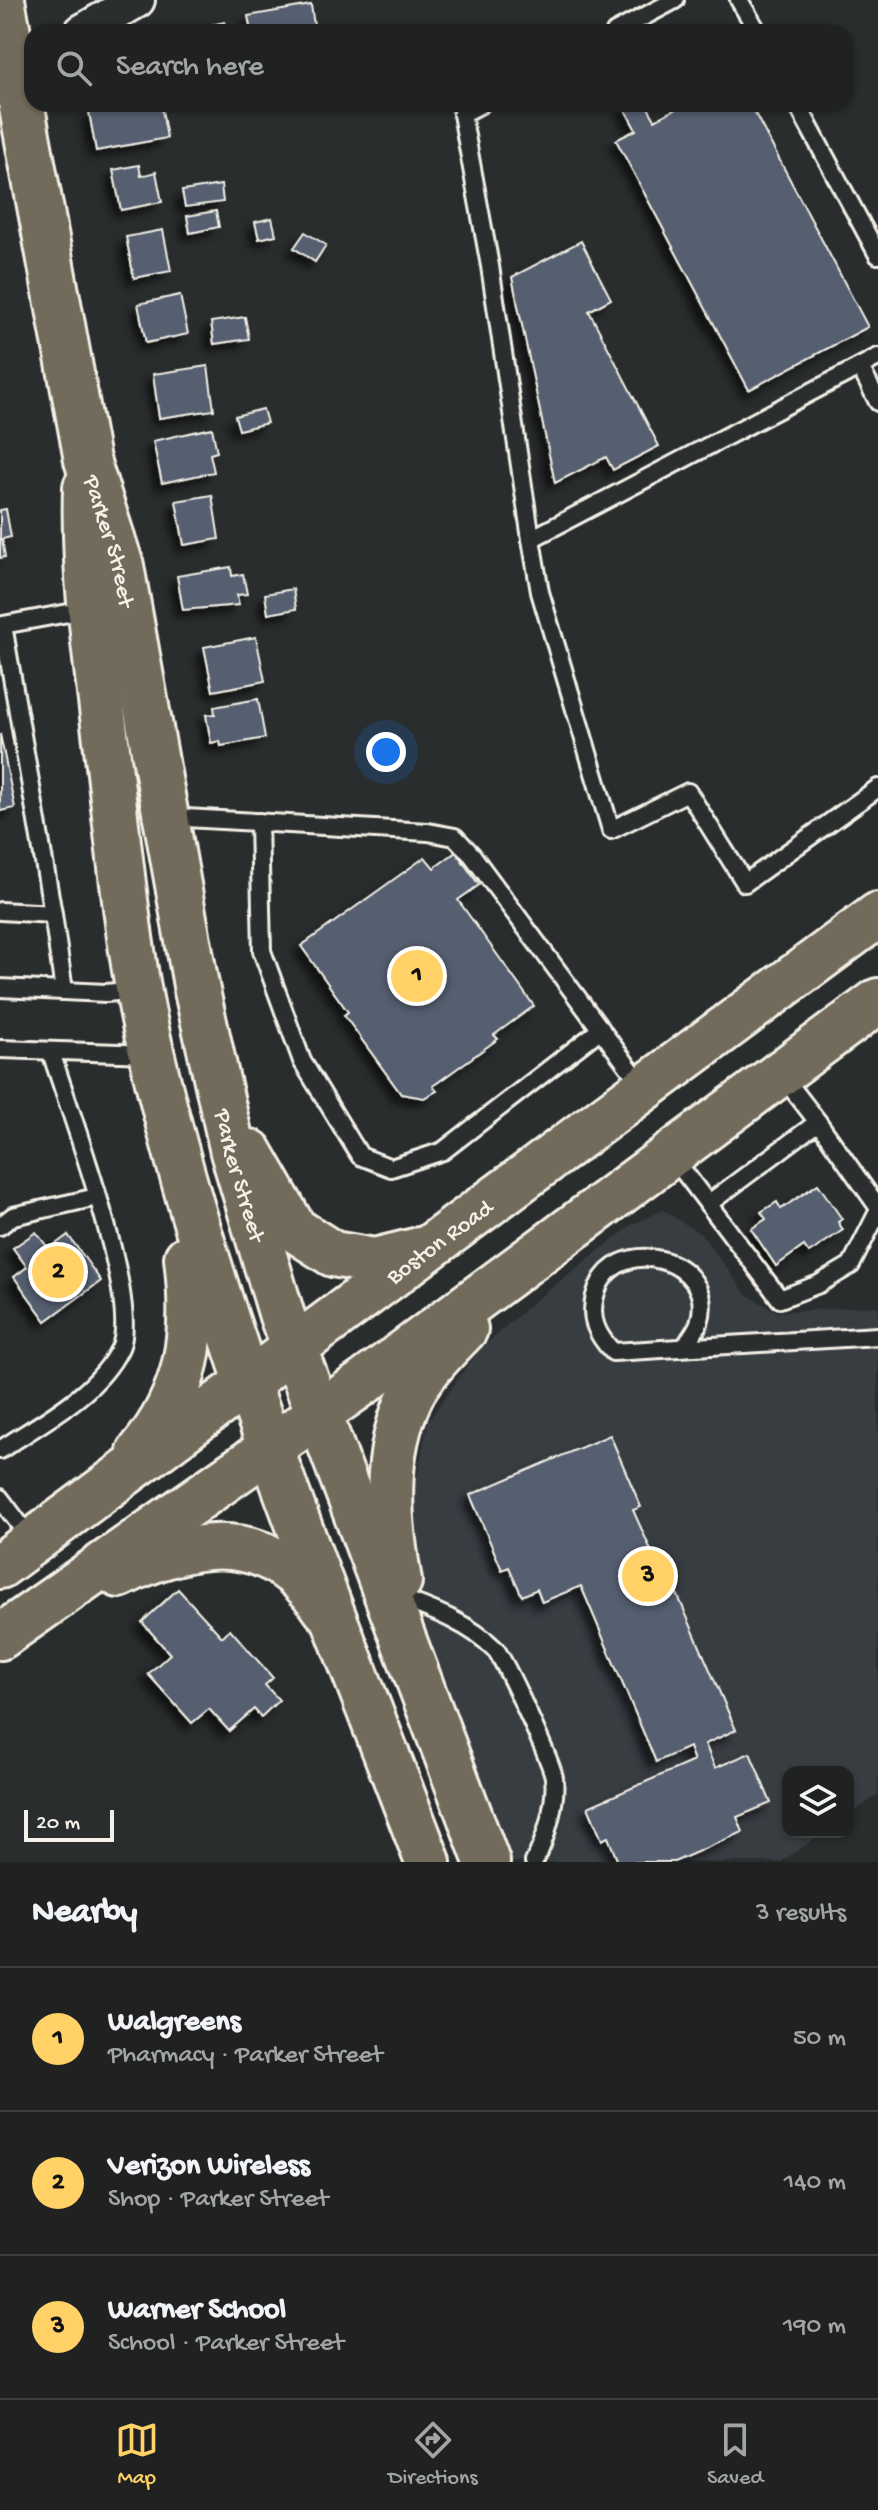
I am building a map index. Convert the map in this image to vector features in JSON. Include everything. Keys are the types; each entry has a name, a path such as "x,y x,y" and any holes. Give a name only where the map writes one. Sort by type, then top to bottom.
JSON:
{"main road":[{"name":"Parker Street","path":"2,0 24,66"},
{"name":"Parker Street","path":"31,112 87,460 121,566 197,991 220,1099 260,1244 294,1349 487,1862"},
{"name":"Parker Street","path":"87,460 85,539 90,609 139,990 156,1072 202,1249 248,1383 428,1862"},
{"name":"Boston Road","path":"16,1554 878,915"},
{"path":"2,1636 318,1414 878,1001"},
{"path":"95,1496 117,1479 151,1440 178,1390 189,1353 190,1286 156,1072"},
{"path":"220,1099 294,1229 333,1254 354,1260 393,1259 446,1236"},
{"path":"412,1662 389,1492 394,1445 411,1394 449,1346 535,1256"},
{"path":"2,1636 142,1564 189,1547 215,1545 271,1560 304,1583 331,1618 351,1659"}],"street":[{"path":"96,24 137,0"}],"lane":[{"path":"630,24 675,0"},
{"path":"739,0 753,24"},
{"path":"466,112 462,114 490,266 540,592 611,830 688,792 745,883 878,788"},
{"path":"801,112 878,255"},
{"path":"531,539 878,357"},
{"path":"860,367 878,402"},
{"path":"64,991 3,625 90,609"},
{"path":"168,816 428,832 455,837 472,855 645,1089"},
{"path":"259,822 262,951 302,1061 360,1156 391,1168 443,1151 601,1029"},
{"path":"0,911 53,914"},
{"path":"0,988 139,990"},
{"path":"0,1049 51,1052 156,1072"},
{"path":"0,1450 93,1386 122,1346 124,1296 97,1197 51,1052"},
{"path":"671,1155 780,1299 819,1284 851,1265 878,1209 780,1073"},
{"path":"708,1204 818,1122"},
{"path":"0,1226 13,1216 97,1197"},
{"path":"686,1345 699,1323 700,1305 696,1288 686,1273 673,1262 655,1256 638,1256 607,1273 597,1288 594,1323 600,1339 613,1352 686,1345 878,1336"},
{"path":"0,1498 16,1554"},
{"path":"403,1599 437,1612 476,1633 498,1651 554,1778 551,1811 534,1862"}],"shaded area":[{"path":"663,1210 701,1234 746,1294 777,1312 878,1306 878,1795 854,1811 854,1766 782,1766 782,1838 815,1838 781,1862 508,1862 422,1650 412,1502 428,1422 476,1353 538,1298 632,1225"}],"building":[{"path":"311,5 314,24 250,24 248,16"},
{"path":"89,112 162,112 167,138 96,151"},
{"path":"626,112 650,112 655,120 670,112 754,112 868,327 749,390 616,140 636,130"},
{"path":"139,165 141,176 156,172 162,202 121,210 113,170"},
{"path":"221,185 223,202 185,207 182,191"},
{"path":"216,211 219,227 190,233 187,216"},
{"path":"272,218 276,235 259,239 255,222"},
{"path":"163,230 171,271 134,278 126,237"},
{"path":"305,232 326,245 315,262 294,248"},
{"path":"581,241 611,299 589,311 659,446 613,470 606,457 555,483 512,277"},
{"path":"180,295 188,334 146,343 138,304"},
{"path":"245,317 249,339 214,344 211,322"},
{"path":"208,366 214,410 159,418 153,374"},
{"path":"263,409 267,423 239,430 235,416"},
{"path":"212,428 217,452 210,454 214,472 162,483 153,441"},
{"path":"212,495 219,539 184,545 176,501"},
{"path":"6,509 11,537 2,539 5,557 0,558 0,510"},
{"path":"231,567 232,576 243,574 247,594 237,595 239,605 183,610 177,576"},
{"path":"293,589 296,609 268,614 265,594"},
{"path":"256,637 265,681 213,691 204,647"},
{"path":"258,699 265,738 221,746 220,741 211,743 206,715 215,714 214,707"},
{"path":"0,734 15,808 0,811"},
{"path":"456,852 479,885 458,900 534,1006 494,1035 498,1039 433,1086 437,1091 424,1098 401,1094 344,1015 348,1012 301,946 425,857 434,868"},
{"path":"818,1184 842,1219 838,1222 843,1230 809,1253 804,1246 776,1266 751,1229 766,1219 761,1212 777,1202 781,1209"},
{"path":"36,1232 49,1249 68,1235 101,1281 46,1321 14,1277 27,1267 13,1248"},
{"path":"610,1435 641,1507 633,1510 653,1555 659,1552 736,1730 705,1744 715,1768 750,1753 771,1803 737,1817 743,1832 674,1862 618,1862 608,1837 602,1840 588,1807 694,1761 689,1747 656,1762 581,1586 542,1602 537,1589 522,1596 509,1567 502,1570 470,1495"},
{"path":"178,1589 222,1637 230,1629 273,1678 265,1685 279,1700 261,1717 254,1709 229,1731 209,1709 192,1723 148,1674 170,1654 142,1622"}],"place":[{"name":"Walgreens","path":"417,976"},
{"name":"Verizon Wireless","path":"58,1272"},
{"name":"Warner School","path":"648,1576"}]}
